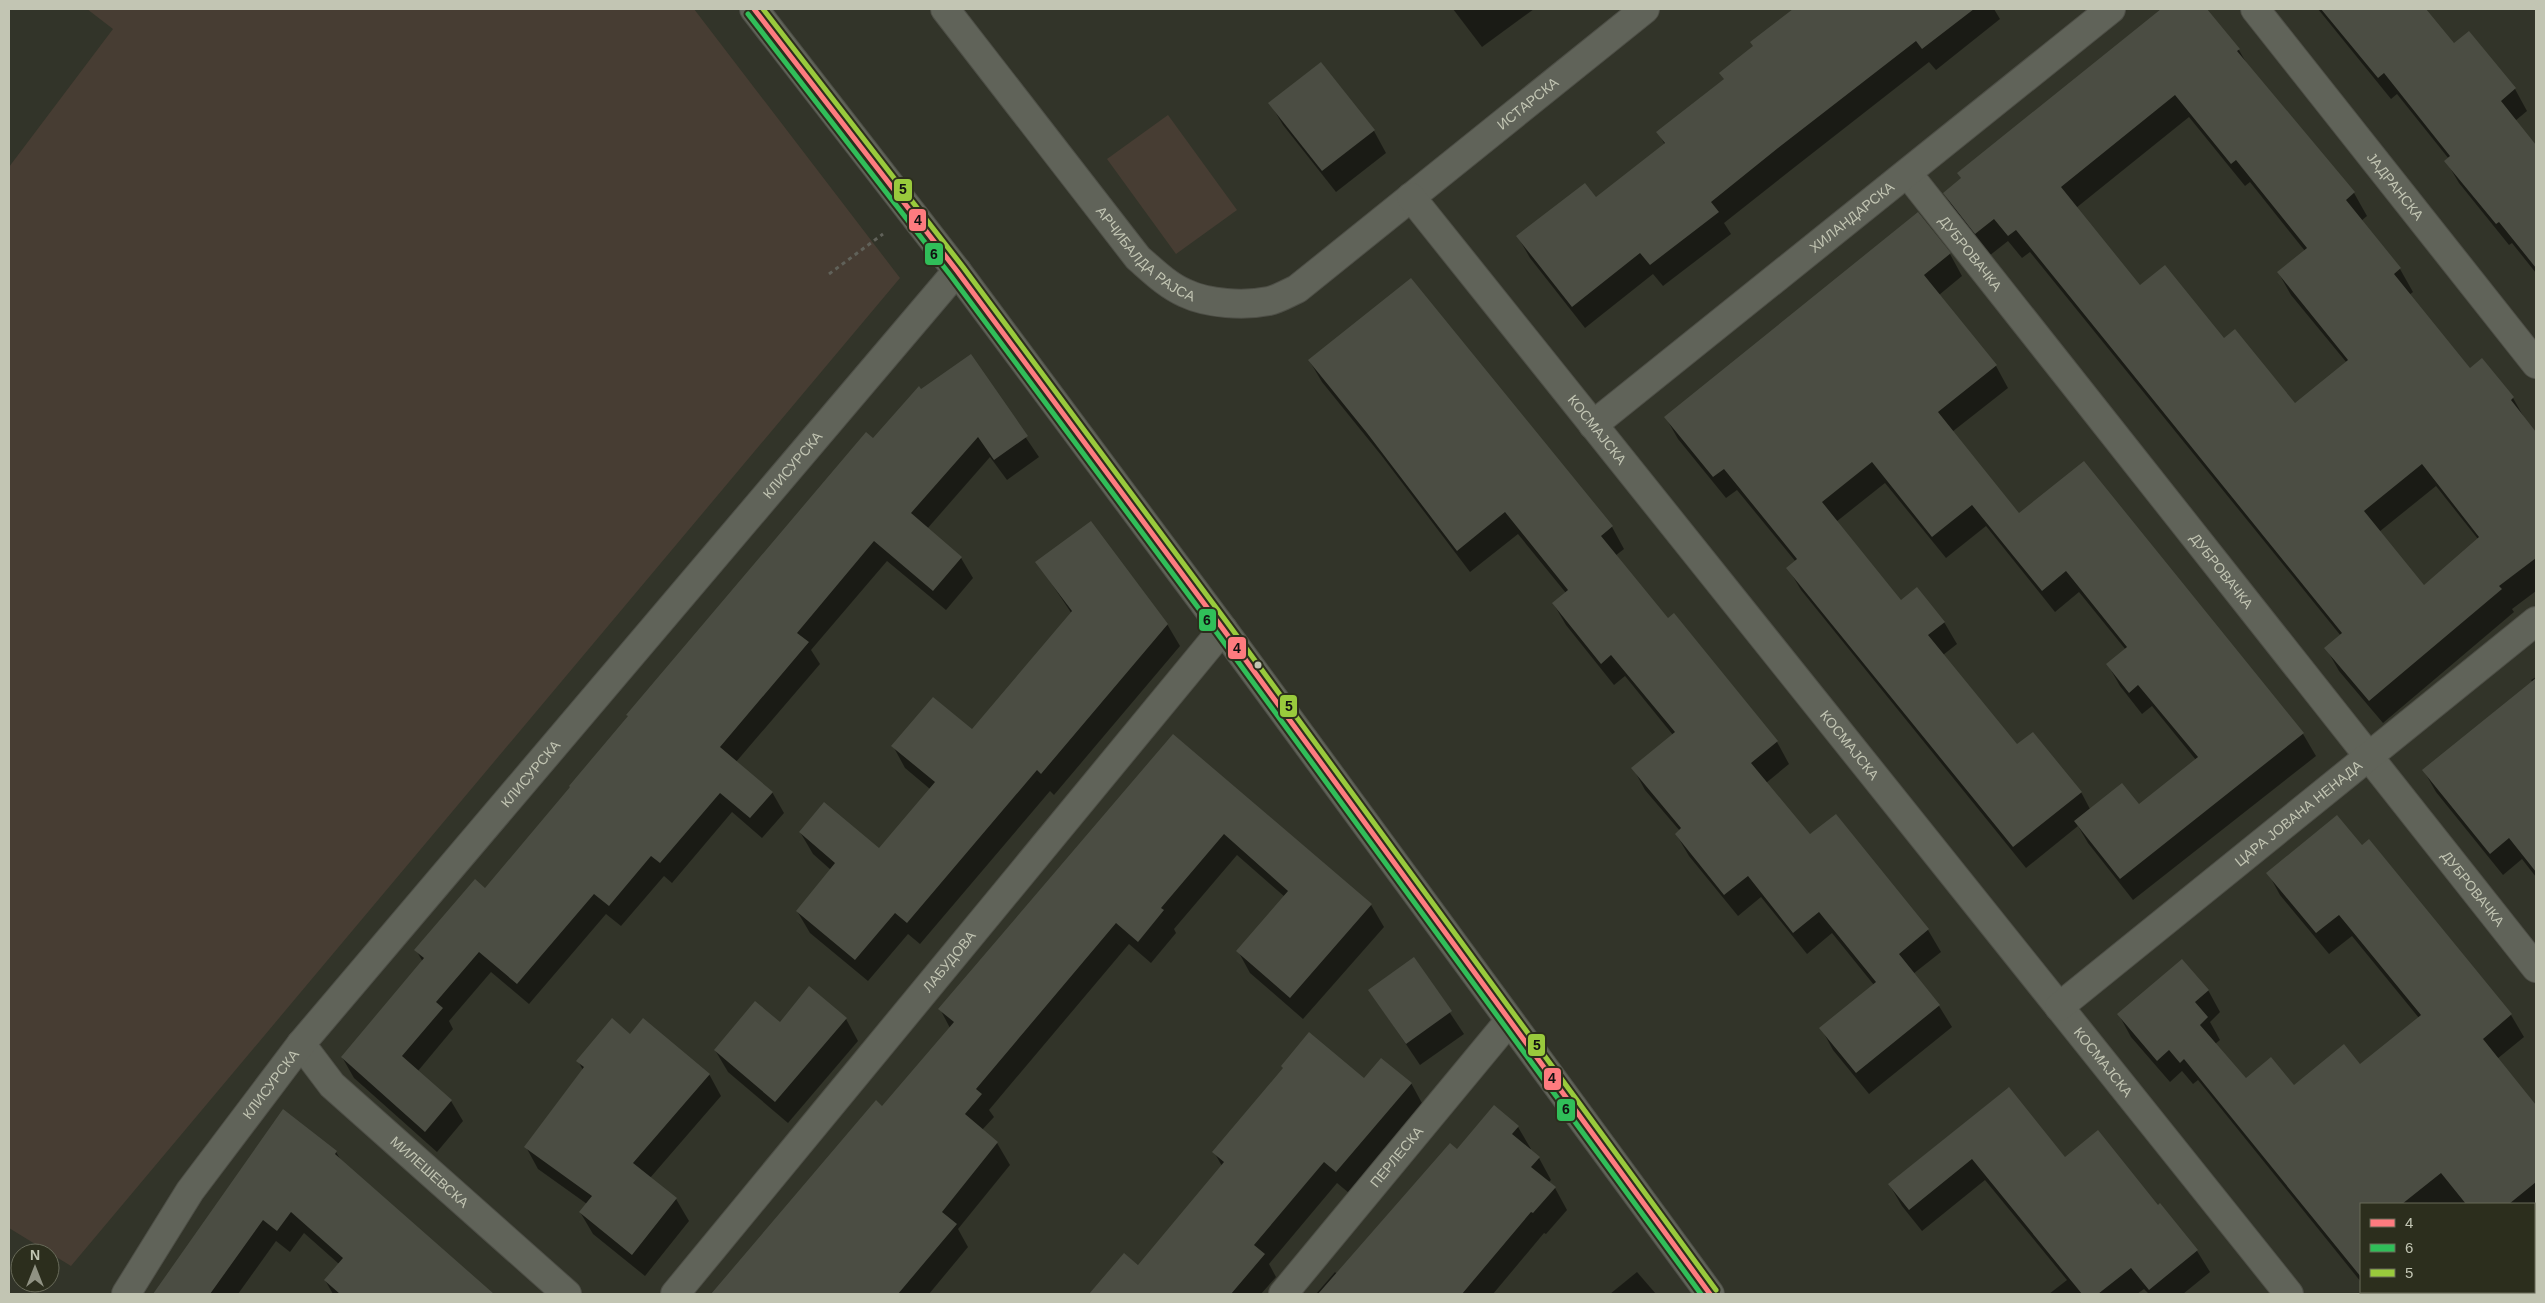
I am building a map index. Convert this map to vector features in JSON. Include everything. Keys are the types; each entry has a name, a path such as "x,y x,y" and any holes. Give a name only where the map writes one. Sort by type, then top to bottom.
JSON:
{"street":[{"path":"754,9 957,272 1223,629 1710,1294"},
{"name":"АРЧИБАЛДА РАЈСА","path":"944,9 1138,258 1161,278 1186,294 1215,301 1244,303 1270,301 1297,289 1410,197"},
{"name":"ИСТАРСКА","path":"1410,197 1645,9"},
{"name":"ХИЛАНДАРСКА","path":"1593,425 1908,174 2111,9"},
{"name":"ЈАДРАНСКА","path":"2255,9 2536,364"},
{"name":"ДУБРОВАЧКА","path":"1908,174 2536,968"},
{"name":"КОСМАЈСКА","path":"1410,197 2059,1007 2277,1290"},
{"name":"КЛИСУРСКА","path":"126,1294 190,1191 301,1044 957,272"},
{"name":"ЦАРА ЈОВАНА НЕНАДА","path":"2059,1007 2536,621"},
{"name":"ЛАБУДОВА","path":"675,1294 1223,629"},
{"name":"ПЕРЛЕСКА","path":"1283,1294 1509,1021"},
{"name":"МИЛЕШЕВСКА","path":"301,1044 332,1085 567,1294"}],"path":[{"path":"829,274 884,233"}],"shaded area":[{"path":"87,9 694,9 900,278 71,1266 60,1259 60,1243 33,1243 9,1228 9,167 113,29"},
{"path":"1168,115 1237,210 1176,254 1107,159"}],"building":[{"path":"1793,9 1974,9 1922,49 1916,41 1778,148 1711,202 1719,212 1650,265 1640,253 1572,307 1516,236 1585,183 1596,197 1665,143 1656,132 1724,79 1719,73 1753,46 1750,42"},
{"path":"2161,9 2207,9 2240,49 2237,51 2355,192 2346,200 2401,268 2394,274 2470,368 2482,358 2514,397 2511,400 2536,432 2536,558 2499,586 2502,589 2369,701 2324,648 2342,633 2016,230 2008,236 1994,219 1975,234 1943,193 1961,178 1957,173","holes":["2175,95 2231,164 2236,160 2307,248 2277,272 2348,360 2295,403 2235,329 2224,338 2165,265 2140,285 2061,187","2422,464 2479,537 2424,585 2364,511"]},
{"path":"2321,9 2426,9 2454,43 2469,31 2516,88 2501,101 2536,145 2536,268 2499,222 2496,224 2444,161 2450,156 2384,73 2378,78"},
{"path":"1321,62 1375,130 1322,171 1268,103"},
{"path":"1918,212 1951,253 1924,275 1997,365 1938,412 2019,513 2084,461 2304,733 2120,879 2074,821 2122,783 2139,804 2198,757 2138,685 2129,693 2106,664 2127,647 2066,571 2042,591 1972,505 1932,537 1872,462 1822,502 1901,600 1917,587 1945,622 1928,635 2017,744 2033,732 2082,792 2013,847 1786,568 1797,559 1724,469 1713,477 1664,417"},
{"path":"1411,278 1613,526 1601,536 1668,618 1674,613 1778,741 1751,763 1810,834 1836,814 1929,929 1899,954 1940,1005 1856,1073 1819,1028 1876,982 1819,912 1793,933 1748,876 1724,895 1675,834 1681,828 1631,768 1675,732 1611,655 1601,664 1552,603 1568,590 1505,512 1457,551 1367,433 1308,360"},
{"path":"971,354 1028,436 994,460 978,437 911,513 962,557 933,591 874,541 797,633 809,642 720,747 773,792 750,818 720,793 660,863 651,856 609,906 594,894 517,984 479,952 436,1002 443,1008 402,1056 452,1100 425,1132 341,1057 424,958 414,950 475,879 485,888 628,716 626,715 866,432 873,438 919,386 921,389"},
{"path":"1091,521 1168,624 1041,774 1037,770 907,923 895,913 855,960 796,911 835,863 799,832 824,802 879,848 935,782 891,746 933,697 972,729 1072,611 1035,562"},
{"path":"2536,678 2536,872 2509,838 2490,854 2422,770"},
{"path":"1173,734 1372,904 1290,998 1236,951 1288,891 1224,834 1161,908 1164,910 1138,942 1116,923 976,1089 982,1094 965,1114 998,1142 942,1212 957,1224 898,1294 711,1294 876,1100 882,1106 954,1022 938,1009"},
{"path":"2337,815 2362,845 2369,839 2512,1014 2483,1039 2536,1105 2536,1182 2510,1203 2465,1203 2441,1173 2403,1203 2360,1203 2360,1276 2184,1059 2180,1063 2169,1050 2157,1061 2117,1014 2182,959 2209,990 2195,1002 2208,1017 2200,1025 2246,1078 2271,1057 2294,1085 2344,1044 2360,1064 2421,1015 2339,915 2316,933 2266,873"},
{"path":"1414,957 1452,1011 1406,1044 1368,990"},
{"path":"809,986 847,1018 775,1102 714,1050 755,1001 780,1022"},
{"path":"612,1018 630,1034 643,1018 710,1074 633,1163 677,1198 632,1255 579,1212 592,1196 524,1147 584,1067 576,1061"},
{"path":"1309,1032 1364,1078 1381,1058 1412,1083 1336,1172 1324,1162 1254,1245 1265,1254 1231,1294 1089,1294 1124,1253 1138,1265 1224,1162 1212,1152 1283,1068 1281,1066"},
{"path":"2009,1087 2065,1157 2098,1130 2158,1205 2160,1203 2198,1250 2149,1290 2131,1268 2098,1294 2082,1294 1972,1159 1909,1210 1888,1184"},
{"path":"1494,1105 1519,1126 1512,1134 1540,1157 1531,1167 1556,1187 1533,1213 1531,1212 1462,1294 1318,1294 1450,1143 1457,1149"},
{"path":"283,1109 337,1151 335,1154 494,1294 340,1294 324,1280 343,1258 291,1212 277,1231 263,1220 210,1294 153,1294"}],"transit line":[{"name":"4","path":"754,9 957,271 1223,629 1710,1294"},
{"name":"5","path":"763,9 963,267 1229,625 1716,1290"},
{"name":"6","path":"748,14 951,276 1217,633 1701,1294"}]}
